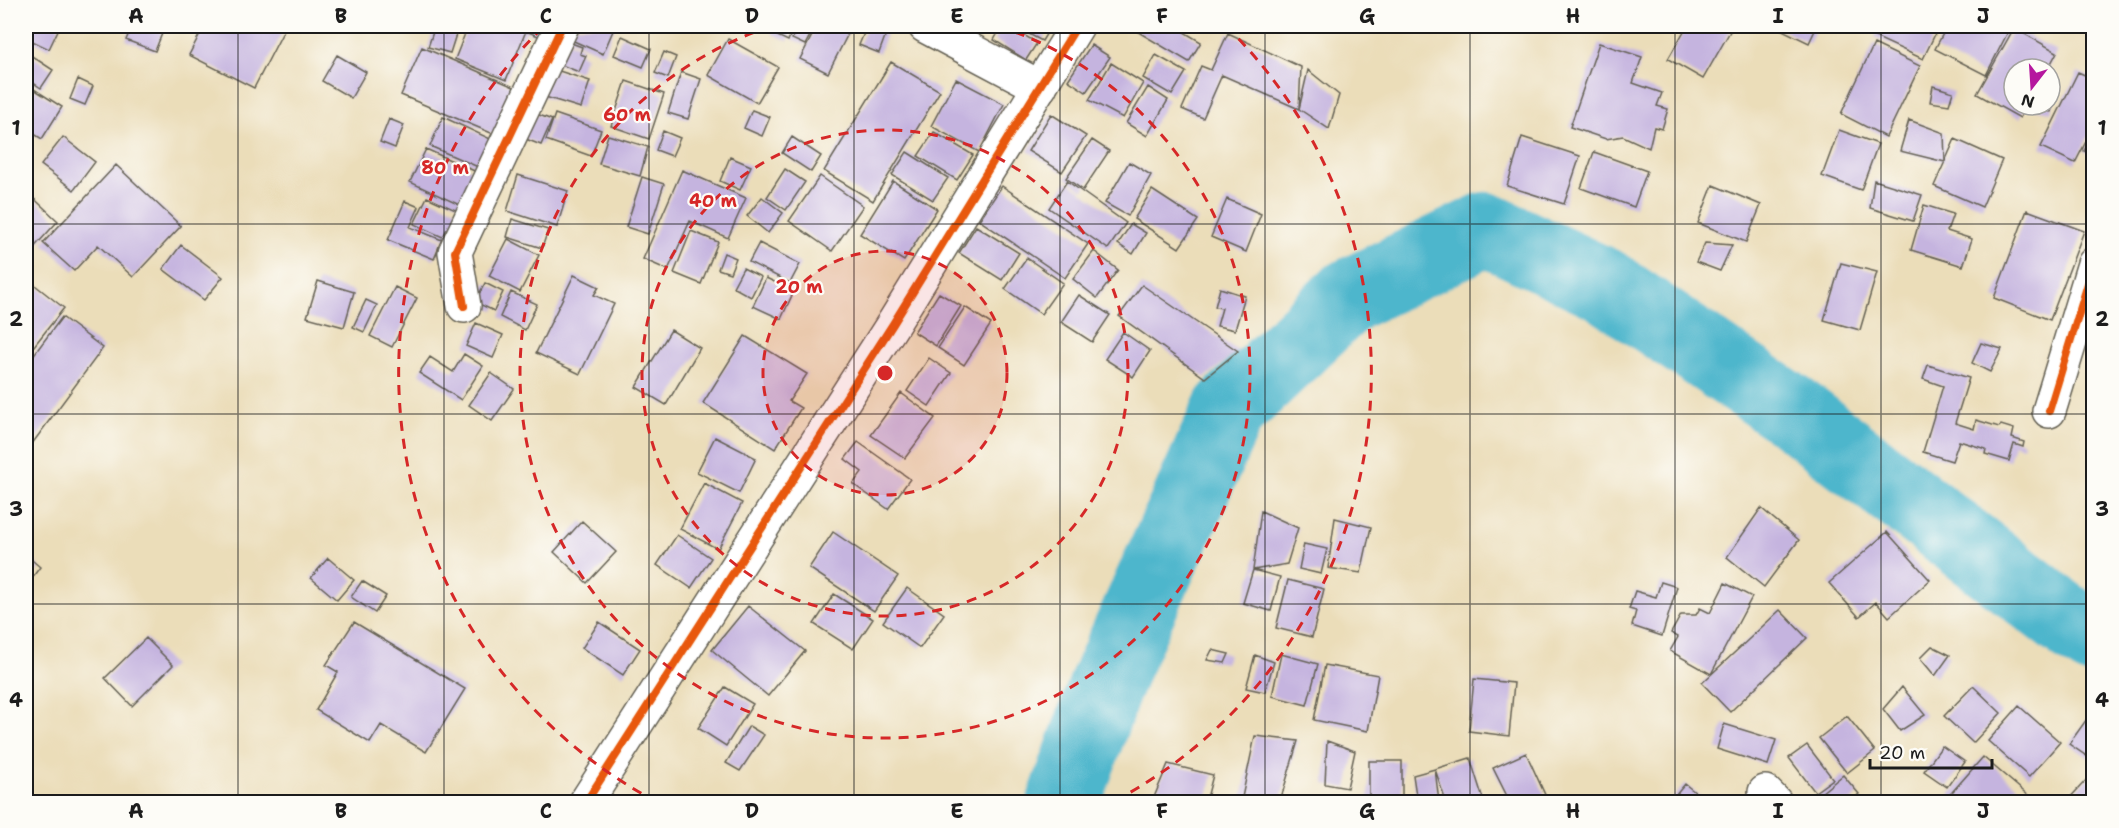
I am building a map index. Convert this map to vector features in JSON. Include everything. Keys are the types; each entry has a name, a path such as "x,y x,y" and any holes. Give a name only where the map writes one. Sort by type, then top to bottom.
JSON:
{"street":[{"path":"464,306 456,252 562,26"},
{"path":"925,26 1040,87"},
{"path":"586,802 893,324 1077,26"},
{"path":"2049,411 2094,264"}],"building":[{"path":"26,26 60,26 49,49 26,38"},
{"path":"132,26 165,26 155,51 126,40"},
{"path":"204,26 286,26 254,88 189,55"},
{"path":"435,26 458,28 450,53 428,47"},
{"path":"468,26 554,26 548,40 526,31 506,80 455,59"},
{"path":"572,26 615,26 603,54 567,38"},
{"path":"774,26 794,26 788,41 771,33"},
{"path":"799,26 815,26 805,45 792,39"},
{"path":"817,26 852,26 828,73 800,59"},
{"path":"867,26 886,34 879,53 859,45"},
{"path":"1002,26 1009,26 1037,43 1026,60 994,40"},
{"path":"1014,26 1051,26 1042,41"},
{"path":"1128,26 1188,26 1184,32 1201,42 1189,62"},
{"path":"1687,26 1733,26 1703,79 1668,59"},
{"path":"1779,26 1817,26 1809,43 1778,28"},
{"path":"1881,26 1939,26 1923,59 1875,37"},
{"path":"1947,26 2011,26 1986,75 1935,49"},
{"path":"2014,28 2057,52 2054,57 2002,57 2002,108 1977,94"},
{"path":"1228,33 1301,67 1299,109 1222,75 1203,118 1182,109 1201,66 1211,70"},
{"path":"622,36 651,49 643,67 614,55"},
{"path":"728,39 778,67 757,103 708,75"},
{"path":"563,40 582,47 580,54 586,56 579,72 554,62"},
{"path":"1599,43 1642,57 1633,83 1662,93 1657,106 1668,109 1662,129 1654,127 1649,148 1623,136 1606,139 1570,127"},
{"path":"1874,44 1920,66 1886,137 1841,114"},
{"path":"1091,45 1110,57 1086,92 1068,80"},
{"path":"422,47 523,91 503,138 401,95"},
{"path":"664,52 676,57 668,78 655,73"},
{"path":"27,53 53,70 41,88 26,78"},
{"path":"337,55 366,72 351,98 322,81"},
{"path":"1156,55 1186,72 1172,95 1143,78"},
{"path":"891,62 940,91 873,201 824,171"},
{"path":"1111,63 1143,83 1123,118 1089,100"},
{"path":"550,68 590,81 581,108 542,96"},
{"path":"1308,70 1339,95 1329,129 1299,109"},
{"path":"681,72 701,79 688,119 668,113"},
{"path":"2078,72 2094,79 2094,126 2075,163 2041,147 2056,117 2062,117 2062,104"},
{"path":"78,79 93,86 85,105 70,99"},
{"path":"956,79 1004,104 979,152 931,126"},
{"path":"626,81 664,94 649,139 611,126"},
{"path":"26,84 62,107 42,139 26,129"},
{"path":"1933,86 1953,92 1949,105 1930,102"},
{"path":"1148,87 1168,100 1147,136 1126,123"},
{"path":"752,110 770,117 762,136 744,128"},
{"path":"529,111 552,120 541,145 518,136"},
{"path":"555,114 601,130 591,156 546,140"},
{"path":"1051,114 1086,136 1062,172 1028,151"},
{"path":"443,117 497,142 485,170 430,146"},
{"path":"389,119 404,125 395,148 380,142"},
{"path":"1909,120 1944,133 1945,162 1900,151"},
{"path":"1839,130 1878,144 1861,190 1822,176"},
{"path":"663,131 680,138 672,156 656,150"},
{"path":"934,132 973,155 957,180 918,156"},
{"path":"2094,133 2094,156 2084,151"},
{"path":"608,135 648,147 640,176 599,164"},
{"path":"63,137 95,162 74,190 41,165"},
{"path":"792,137 821,156 811,172 782,153"},
{"path":"1522,137 1580,156 1564,204 1507,186"},
{"path":"1955,139 2002,160 1982,207 1934,186"},
{"path":"1092,140 1109,151 1083,190 1066,178"},
{"path":"426,149 481,174 466,208 410,182"},
{"path":"907,152 948,178 933,200 892,175"},
{"path":"1594,152 1647,171 1634,207 1581,188"},
{"path":"730,157 751,166 740,190 720,181"},
{"path":"1129,162 1151,175 1128,216 1105,203"},
{"path":"116,165 181,226 133,277 98,245 74,271 43,243"},
{"path":"785,169 805,182 786,210 767,197"},
{"path":"682,170 746,198 728,238 690,221 668,270 643,259"},
{"path":"518,175 568,191 557,227 507,211"},
{"path":"820,176 863,206 832,251 789,221"},
{"path":"642,177 664,184 648,234 626,227"},
{"path":"1874,180 1922,195 1913,221 1870,208"},
{"path":"893,181 937,209 904,261 860,234"},
{"path":"1067,181 1126,223 1108,249 1049,208"},
{"path":"1713,185 1761,205 1746,242 1698,223"},
{"path":"1002,186 1088,244 1065,278 979,220"},
{"path":"1152,190 1198,220 1179,248 1134,219"},
{"path":"26,191 58,221 29,253 26,250"},
{"path":"427,197 460,212 447,239 414,224"},
{"path":"762,197 783,213 768,233 747,216"},
{"path":"1227,199 1261,214 1246,252 1211,237"},
{"path":"405,201 419,207 410,227 442,240 434,259 388,240"},
{"path":"1924,205 1953,214 1947,231 1972,239 1963,266 1911,250"},
{"path":"2027,210 2084,231 2050,320 1994,298"},
{"path":"512,219 548,230 542,248 507,237"},
{"path":"1131,224 1146,233 1133,254 1118,244"},
{"path":"976,226 1019,253 1002,280 959,253"},
{"path":"691,231 718,242 701,284 674,273"},
{"path":"508,239 539,255 520,292 489,276"},
{"path":"759,243 800,264 790,283 749,262"},
{"path":"1705,243 1732,245 1720,271 1696,262"},
{"path":"181,245 223,277 204,300 163,269"},
{"path":"1094,251 1118,270 1097,298 1073,279"},
{"path":"724,253 736,258 730,273 718,269"},
{"path":"1027,258 1063,283 1041,314 1005,289"},
{"path":"1841,263 1877,272 1860,330 1824,320"},
{"path":"743,268 761,277 751,297 733,287"},
{"path":"574,275 599,287 594,295 614,304 580,374 536,353"},
{"path":"26,278 64,308 26,356"},
{"path":"766,278 794,291 781,319 753,306"},
{"path":"318,281 354,292 344,327 307,317"},
{"path":"485,283 503,292 494,311 475,302"},
{"path":"1142,285 1238,351 1205,378 1119,316"},
{"path":"395,287 417,298 392,347 370,336"},
{"path":"1220,288 1245,296 1235,330 1217,326 1222,308 1215,307"},
{"path":"511,292 537,304 525,330 500,317"},
{"path":"939,293 961,306 936,346 914,332"},
{"path":"1079,295 1110,315 1092,342 1061,322"},
{"path":"366,300 377,305 364,332 353,327"},
{"path":"965,307 991,324 964,365 938,348"},
{"path":"62,317 103,348 26,452 26,365"},
{"path":"476,323 503,335 493,358 466,346"},
{"path":"671,330 700,348 666,405 636,387"},
{"path":"1123,332 1150,351 1133,377 1105,359"},
{"path":"745,336 807,374 789,401 801,408 775,449 703,403"},
{"path":"1981,343 2002,349 1990,372 1972,363"},
{"path":"464,354 483,366 461,400 419,373 430,357 453,372"},
{"path":"929,358 951,373 929,406 907,391"},
{"path":"1928,365 1969,378 1955,423 1974,429 1976,420 2014,429 2012,438 2024,442 2023,447 2014,444 2009,461 1985,454 1986,449 1959,441 1952,461 1923,452 1943,386 1923,379"},
{"path":"491,373 514,389 492,421 469,405"},
{"path":"901,393 935,418 905,458 871,435"},
{"path":"715,437 756,458 739,493 697,472"},
{"path":"858,442 910,479 888,509 853,484 862,472 845,459"},
{"path":"704,483 742,503 718,549 680,529"},
{"path":"1761,508 1799,540 1764,587 1727,557"},
{"path":"1261,511 1298,528 1287,564 1253,570"},
{"path":"1335,518 1371,527 1361,573 1328,568"},
{"path":"582,521 616,552 587,583 554,552"},
{"path":"833,532 898,576 874,611 809,568"},
{"path":"1887,532 1930,580 1889,617 1876,602 1859,617 1829,583"},
{"path":"677,535 711,558 691,588 657,565"},
{"path":"1304,544 1327,549 1321,574 1299,569"},
{"path":"26,555 40,567 26,586"},
{"path":"328,558 354,580 337,600 311,578"},
{"path":"1253,570 1280,577 1271,611 1243,603"},
{"path":"1288,580 1324,589 1312,637 1276,628"},
{"path":"362,581 386,596 375,613 351,597"},
{"path":"1661,582 1677,587 1662,636 1632,626 1636,611 1629,609 1635,591 1656,597"},
{"path":"1725,583 1752,597 1711,674 1670,651 1678,637 1671,633 1681,615 1696,615 1700,608 1710,613"},
{"path":"907,588 944,614 920,648 883,622"},
{"path":"834,594 873,619 853,649 814,624"},
{"path":"748,606 805,651 768,696 712,650"},
{"path":"1780,610 1807,638 1730,712 1702,683"},
{"path":"354,622 465,689 426,752 381,725 370,743 316,710 338,672 326,665"},
{"path":"599,622 640,649 623,675 582,648"},
{"path":"146,638 173,665 132,706 105,678"},
{"path":"1932,646 1950,655 1935,676 1920,658"},
{"path":"1212,650 1229,654 1225,663 1207,660"},
{"path":"1281,654 1318,664 1307,705 1272,696"},
{"path":"1255,655 1274,662 1265,692 1246,688"},
{"path":"1325,665 1378,675 1368,731 1314,720"},
{"path":"1474,679 1514,683 1509,736 1469,731"},
{"path":"1973,686 2001,713 1973,743 1944,716"},
{"path":"725,687 753,704 726,746 698,728"},
{"path":"1902,687 1925,715 1900,731 1883,709"},
{"path":"2019,706 2060,742 2029,777 1988,741"},
{"path":"2094,709 2094,761 2069,744"},
{"path":"1847,716 1875,751 1847,773 1819,738"},
{"path":"1724,724 1776,740 1768,765 1717,749"},
{"path":"749,726 764,735 740,771 726,763"},
{"path":"1255,736 1298,741 1281,798 1269,795 1265,802 1241,802"},
{"path":"1327,741 1355,751 1347,788 1325,784"},
{"path":"1807,745 1833,779 1815,792 1789,758"},
{"path":"1942,746 1965,762 1947,787 1924,771"},
{"path":"1526,753 1546,797 1535,802 1510,802 1493,768"},
{"path":"1983,757 2029,796 2023,802 1950,802 1946,799"},
{"path":"1470,758 1484,802 1446,802 1435,769"},
{"path":"1369,761 1402,761 1402,800 1369,801"},
{"path":"1168,764 1213,775 1206,802 1152,802"},
{"path":"1435,769 1439,802 1417,802 1413,775"},
{"path":"1843,775 1859,794 1850,802 1819,802 1815,798"},
{"path":"2089,777 2094,781 2094,802 2066,802"},
{"path":"1685,784 1707,802 1670,802"}],"waterway":[{"path":"1064,802 1106,684 1229,410 1348,296 1486,229 1605,285 1797,415 2076,628 2094,639"}],"cycle path":[{"path":"464,306 455,252 562,26"},
{"path":"586,802 893,324 1077,26"},
{"path":"2049,411 2094,264"}]}
